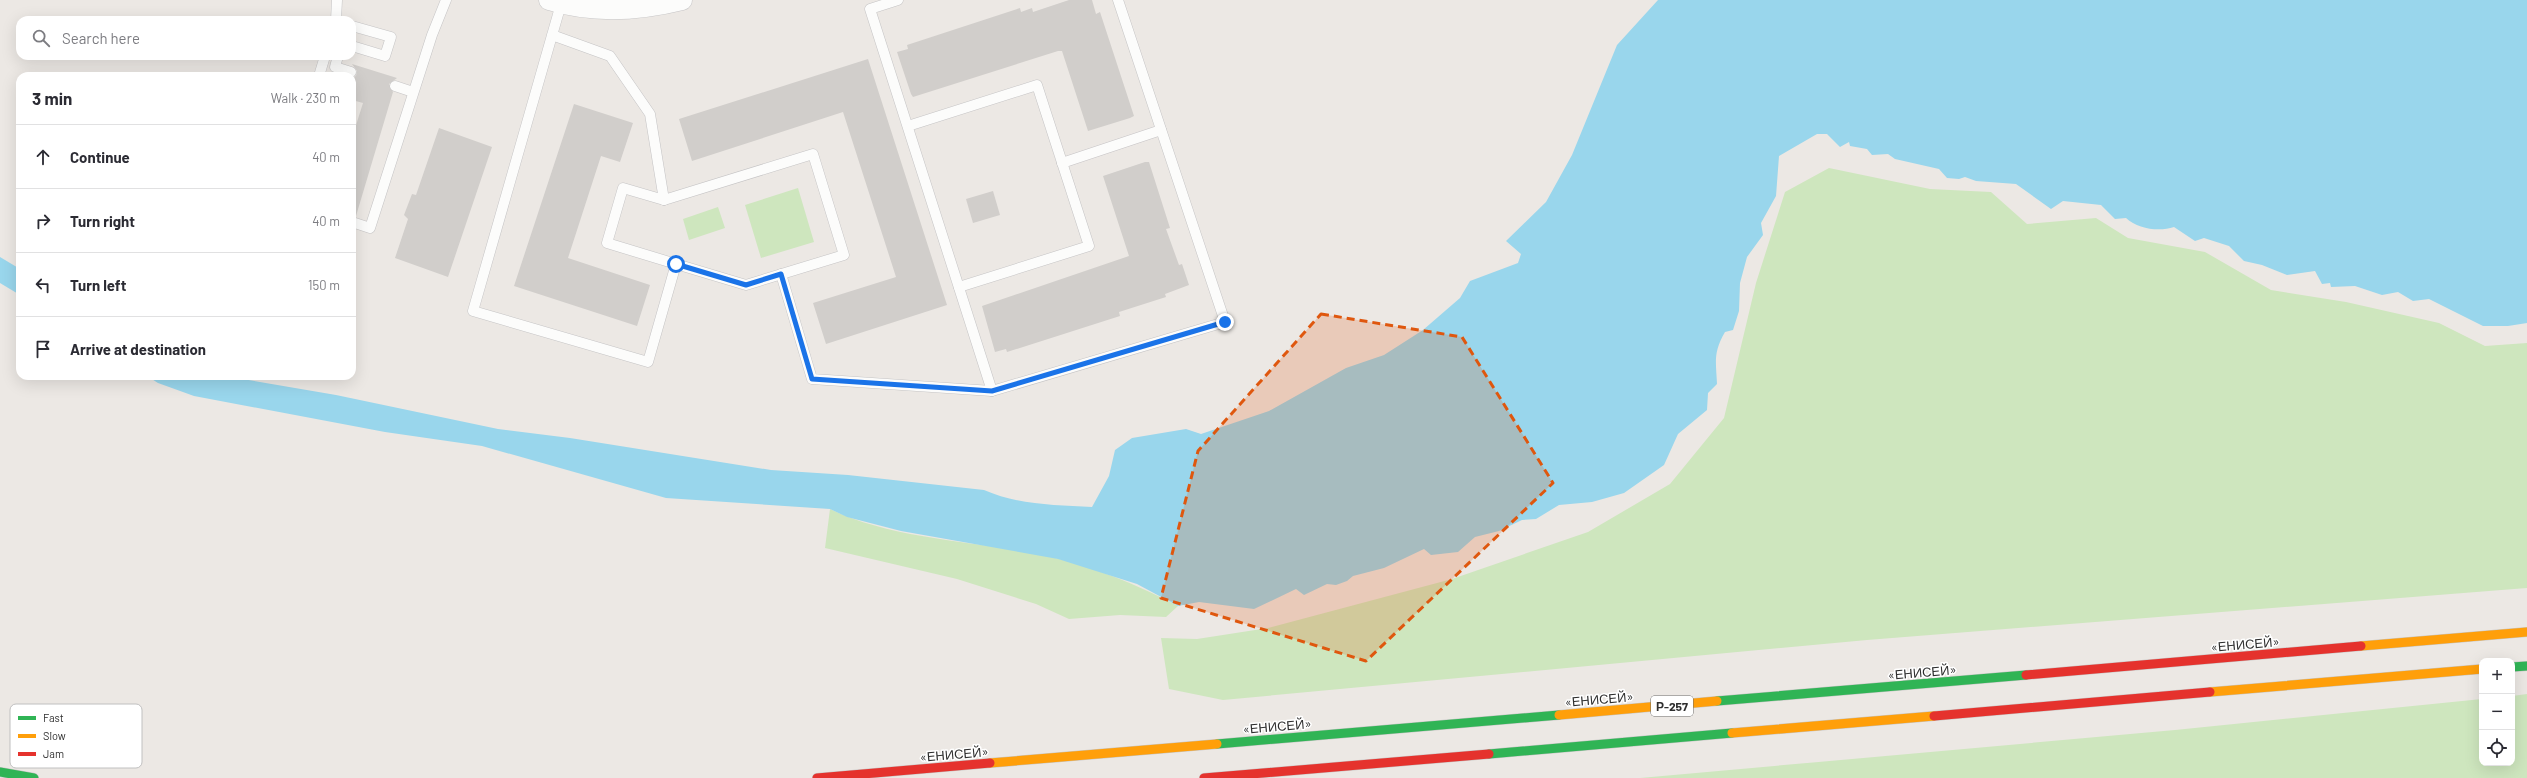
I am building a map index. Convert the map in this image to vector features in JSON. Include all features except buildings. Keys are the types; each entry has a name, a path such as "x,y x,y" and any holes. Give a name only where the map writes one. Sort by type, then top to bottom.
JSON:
{"highway":[{"name":"«ЕНИСЕЙ»","path":"817,778 2527,632"},
{"path":"2515,667 2527,666"},
{"name":"Р-257","path":"1204,778 2479,669"},
{"path":"0,772 34,778"}],"street":[{"path":"555,2 584,9 620,10 641,9 682,0"}],"lane":[{"path":"336,16 337,0"},
{"path":"356,223 370,228 413,92 446,0"},
{"path":"898,0 870,9 992,391"},
{"path":"781,274 812,379 992,391 1225,322 1118,0"},
{"path":"555,2 552,35 473,311 648,362 676,264"},
{"path":"356,27 391,37 385,56 356,47"},
{"path":"552,35 610,56 646,108 650,114 664,200"},
{"path":"320,72 324,60"},
{"path":"337,60 334,67 351,72"},
{"path":"908,126 1037,85 1089,246 959,287"},
{"path":"395,86 413,92"},
{"path":"1062,163 1161,130"},
{"path":"812,154 844,255 746,285 676,264 607,243 622,188 664,200 812,154"}],"highlighted area":[{"path":"1321,314 1462,337 1553,483 1366,661 1161,598 1198,451"}],"green space":[{"path":"1829,168 1930,189 1991,192 2027,224 2096,218 2128,238 2205,252 2271,290 2346,302 2439,323 2485,346 2527,343 2527,588 1867,640 1223,700 1169,689 1161,638 1197,639 1268,628 1452,579 1588,532 1670,484 1724,418 1756,283 1785,192"},
{"path":"798,188 814,242 761,258 745,205"},
{"path":"718,207 725,228 689,240 683,219"},
{"path":"830,509 875,526 899,532 1021,551 1062,560 1102,572 1178,606 1166,617 1120,615 1069,619 1036,604 957,579 825,548"},
{"path":"2527,694 2527,778 1640,778 2175,730 2479,699 2479,766 2515,766 2515,696"}],"water":[{"path":"1658,0 2527,0 2527,323 2508,326 2483,326 2429,299 2413,301 2398,292 2382,295 2355,286 2331,287 2330,283 2322,284 2315,271 2287,275 2262,265 2244,261 2229,246 2204,238 2195,241 2174,227 2155,229 2136,225 2126,218 2115,219 2101,205 2063,201 2051,209 2016,184 1976,181 1965,177 1959,179 1947,178 1939,169 1895,159 1888,154 1872,155 1867,149 1850,146 1849,142 1840,147 1827,134 1817,134 1779,156 1776,196 1761,223 1763,235 1747,257 1740,283 1739,311 1733,330 1725,332 1717,352 1717,384 1708,393 1707,410 1678,434 1664,465 1624,493 1592,502 1559,505 1536,519 1522,520 1499,531 1475,537 1458,552 1431,555 1424,549 1384,568 1353,576 1347,581 1336,585 1327,584 1304,595 1296,589 1254,609 1199,602 1178,606 1137,584 1058,559 901,531 847,517 830,509 666,498 482,446 385,432 194,396 153,380 248,380 336,395 498,429 570,438 771,470 848,475 984,490 1010,499 1051,505 1092,507 1109,476 1115,450 1132,438 1186,429 1201,434 1269,411 1346,368 1384,355 1423,330 1460,298 1470,281 1518,263 1521,254 1506,241 1546,202 1572,155 1617,45"},
{"path":"0,257 16,267 16,293 0,283"}],"traffic: fast":[{"path":"2515,667 2527,666"},
{"path":"1717,701 2026,675"},
{"path":"1217,744 1559,715"},
{"path":"1489,754 1732,733"},
{"path":"0,772 34,778"}],"traffic: slow":[{"path":"2361,646 2527,632"},
{"path":"2210,692 2479,669"},
{"path":"1559,715 1717,701"},
{"path":"1732,733 1934,716"},
{"path":"990,763 1217,744"}],"traffic: jam":[{"path":"2026,675 2361,646"},
{"path":"1934,716 2210,692"},
{"path":"1204,778 1489,754"},
{"path":"817,778 990,763"}],"route":[{"path":"676,264 746,285 781,274 812,379 992,391 1225,322"}]}
